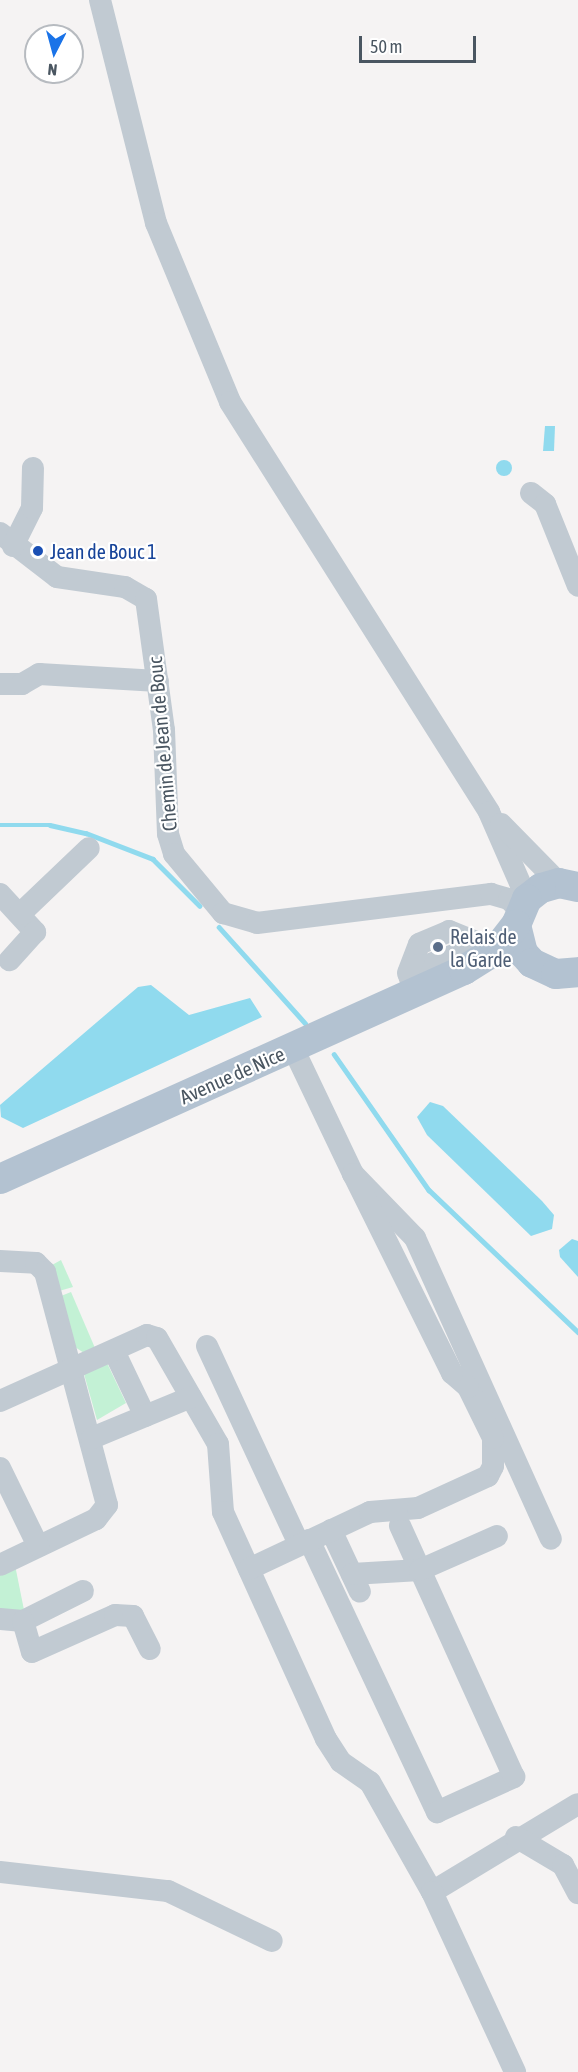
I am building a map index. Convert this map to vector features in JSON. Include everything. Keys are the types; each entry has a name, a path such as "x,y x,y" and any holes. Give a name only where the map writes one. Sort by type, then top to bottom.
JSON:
{"main road":[{"name":"Avenue de Nice","path":"464,970 510,924 571,885"},
{"path":"510,924 520,946 561,975"},
{"name":"Avenue de Nice","path":"0,1179 310,1041 413,987 464,970 561,975"}],"street":[{"path":"100,0 156,223 230,402 489,812 571,885"},
{"path":"7,539 32,508 33,468"},
{"path":"531,493 545,504 578,586"},
{"name":"Chemin de Jean de Bouc","path":"7,539 57,577 139,591 150,612 174,854 223,913 257,923 491,894 509,899 510,924"},
{"path":"0,684 22,684 39,674 158,681"},
{"path":"413,987 409,960 419,945 449,931 510,924 489,812"},
{"path":"20,914 89,848"},
{"path":"0,894 35,932 10,960"},
{"path":"249,1569 370,1512 418,1508 488,1476 495,1450 468,1387 452,1373 315,1093 310,1041"},
{"path":"353,1174 415,1238 551,1539"},
{"path":"0,1261 43,1268 75,1371 107,1498 105,1510 0,1565"},
{"path":"0,1401 75,1371 147,1335 157,1338 218,1444 223,1512 335,1756 370,1782 432,1892 515,2072"},
{"path":"207,1346 437,1812 514,1778 400,1526"},
{"path":"114,1351 145,1416"},
{"path":"92,1438 191,1397"},
{"path":"0,1468 38,1546"},
{"path":"331,1530 356,1583 420,1570 497,1536"},
{"path":"0,1619 23,1621 83,1591"},
{"path":"23,1621 32,1652 115,1615 134,1616 150,1649"},
{"path":"432,1892 516,1837 578,1804"},
{"path":"516,1837 563,1865 578,1893"},
{"path":"0,1872 168,1891 272,1941"}],"green space":[{"path":"61,1260 73,1287 59,1291 52,1265"},
{"path":"71,1292 95,1348 84,1353 75,1347 61,1296"},
{"path":"107,1363 126,1403 97,1420 84,1374"},
{"path":"15,1565 24,1610 0,1611 0,1572"}],"water":[{"path":"545,426 555,426 554,451 543,451"},
{"path":"501,460 507,460 512,468 510,474 501,476 496,471 496,465"},
{"path":"151,985 189,1015 250,998 262,1017 23,1128 1,1117 0,1105 138,987"},
{"path":"430,1102 443,1106 542,1201 554,1215 552,1229 531,1236 427,1135 417,1117"},
{"path":"572,1239 578,1241 578,1277 560,1257 559,1250"}],"waterway":[{"path":"0,825 50,825 86,833 153,859 200,906"},
{"path":"219,927 305,1023"},
{"path":"334,1054 429,1190 578,1332"}],"place":[{"name":"Jean de Bouc 1","path":"38,551"},
{"name":"Relais de la Garde","path":"438,947"}]}
